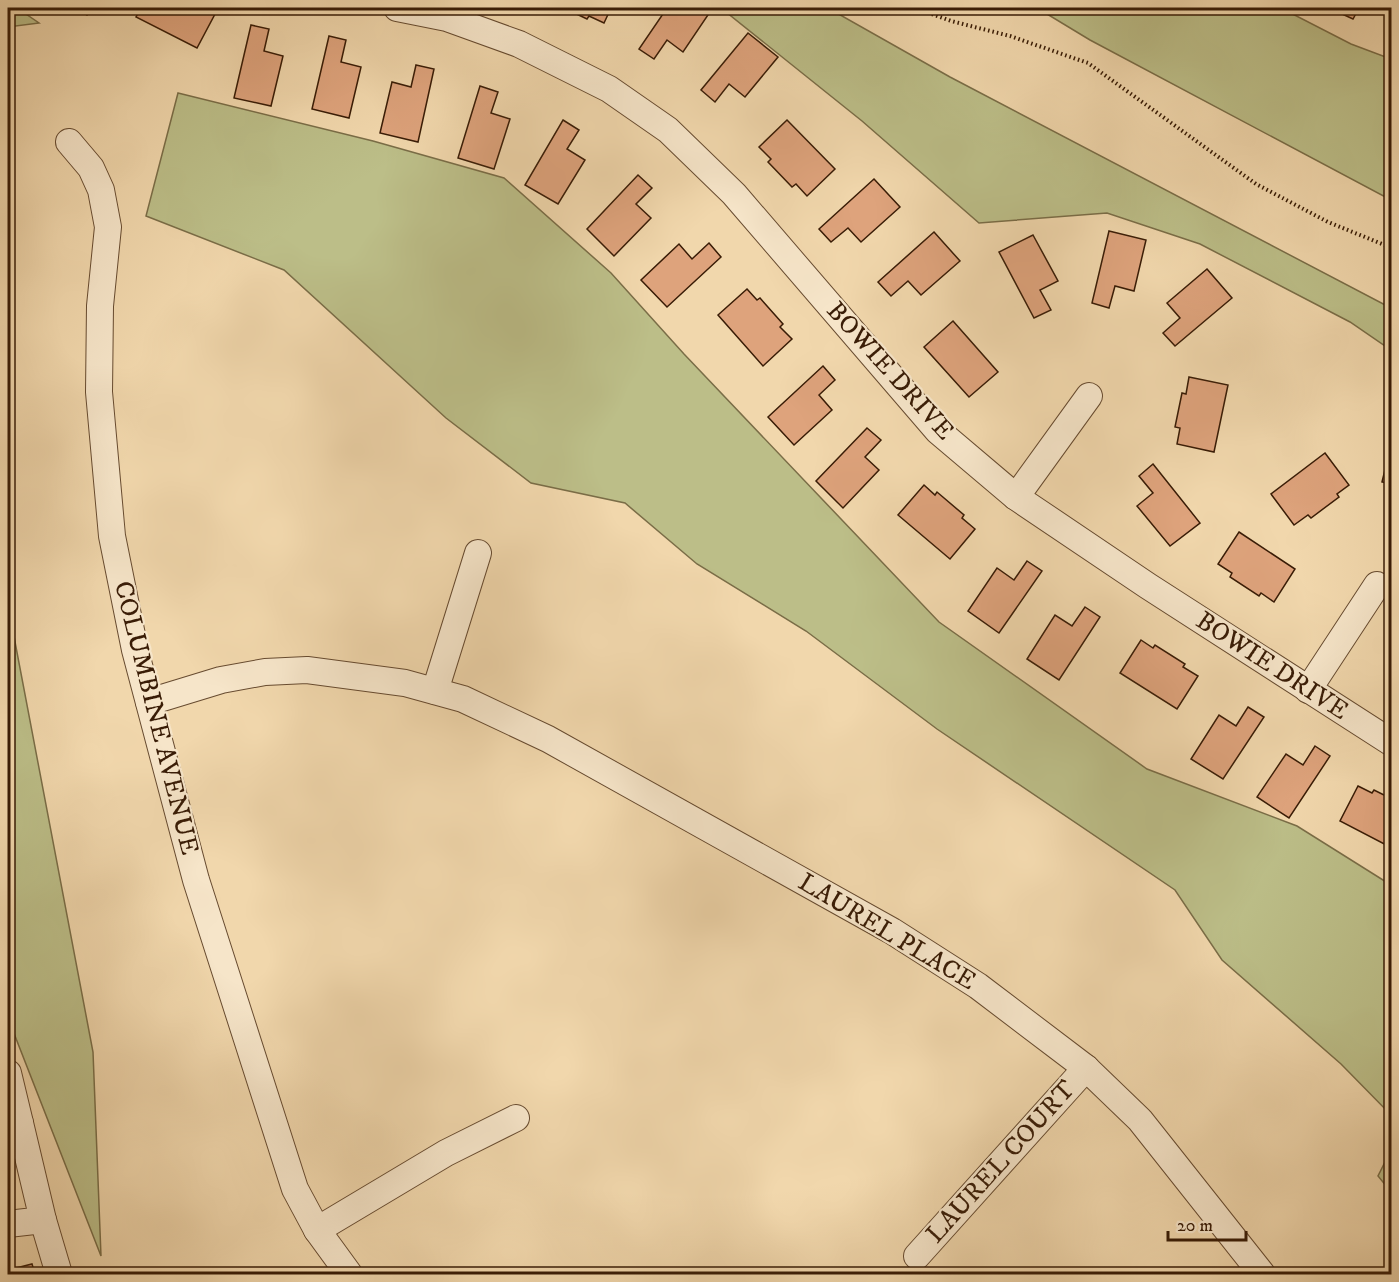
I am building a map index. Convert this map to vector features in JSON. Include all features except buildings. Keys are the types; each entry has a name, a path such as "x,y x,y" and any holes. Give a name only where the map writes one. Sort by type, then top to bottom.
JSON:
{"street":[{"name":"BOWIE DRIVE","path":"397,8 447,18 519,44 609,89 668,130 742,203 938,431 1016,497 1392,743"},
{"name":"COLUMBINE AVENUE","path":"69,142 91,168 98,183 108,227 100,306 99,392 112,536 135,650 196,880 295,1189 317,1230 350,1275"},
{"path":"1016,497 1089,396"},
{"path":"435,691 478,553"},
{"path":"1308,690 1377,585"},
{"name":"LAUREL PLACE","path":"149,702 221,680 265,672 307,670 405,683 463,699 548,739 892,931 978,986 1086,1068 1140,1120 1262,1275"},
{"name":"LAUREL COURT","path":"917,1256 1086,1068"},
{"path":"8,1073 14,1124 59,1275"},
{"path":"317,1230 446,1153 516,1118"},
{"path":"8,1224 43,1220"}],"path":[{"path":"915,8 951,21 1010,36 1088,63 1256,184 1328,222 1392,248"}],"green space":[{"path":"8,8 17,8 39,23 8,27"},
{"path":"721,8 828,8 950,77 1391,308 1391,350 1350,322 1200,244 1107,213 979,223 862,121"},
{"path":"1037,8 1281,8 1351,44 1391,59 1391,200 1090,40"},
{"path":"178,93 373,141 504,178 611,273 684,354 939,622 1147,769 1297,826 1391,885 1391,1115 1341,1064 1222,960 1175,890 937,729 806,631 697,564 625,503 531,483 446,418 284,270 146,216"},
{"path":"8,605 93,1052 101,1256 8,1018"},
{"path":"1391,1150 1391,1192 1378,1176"}]}
